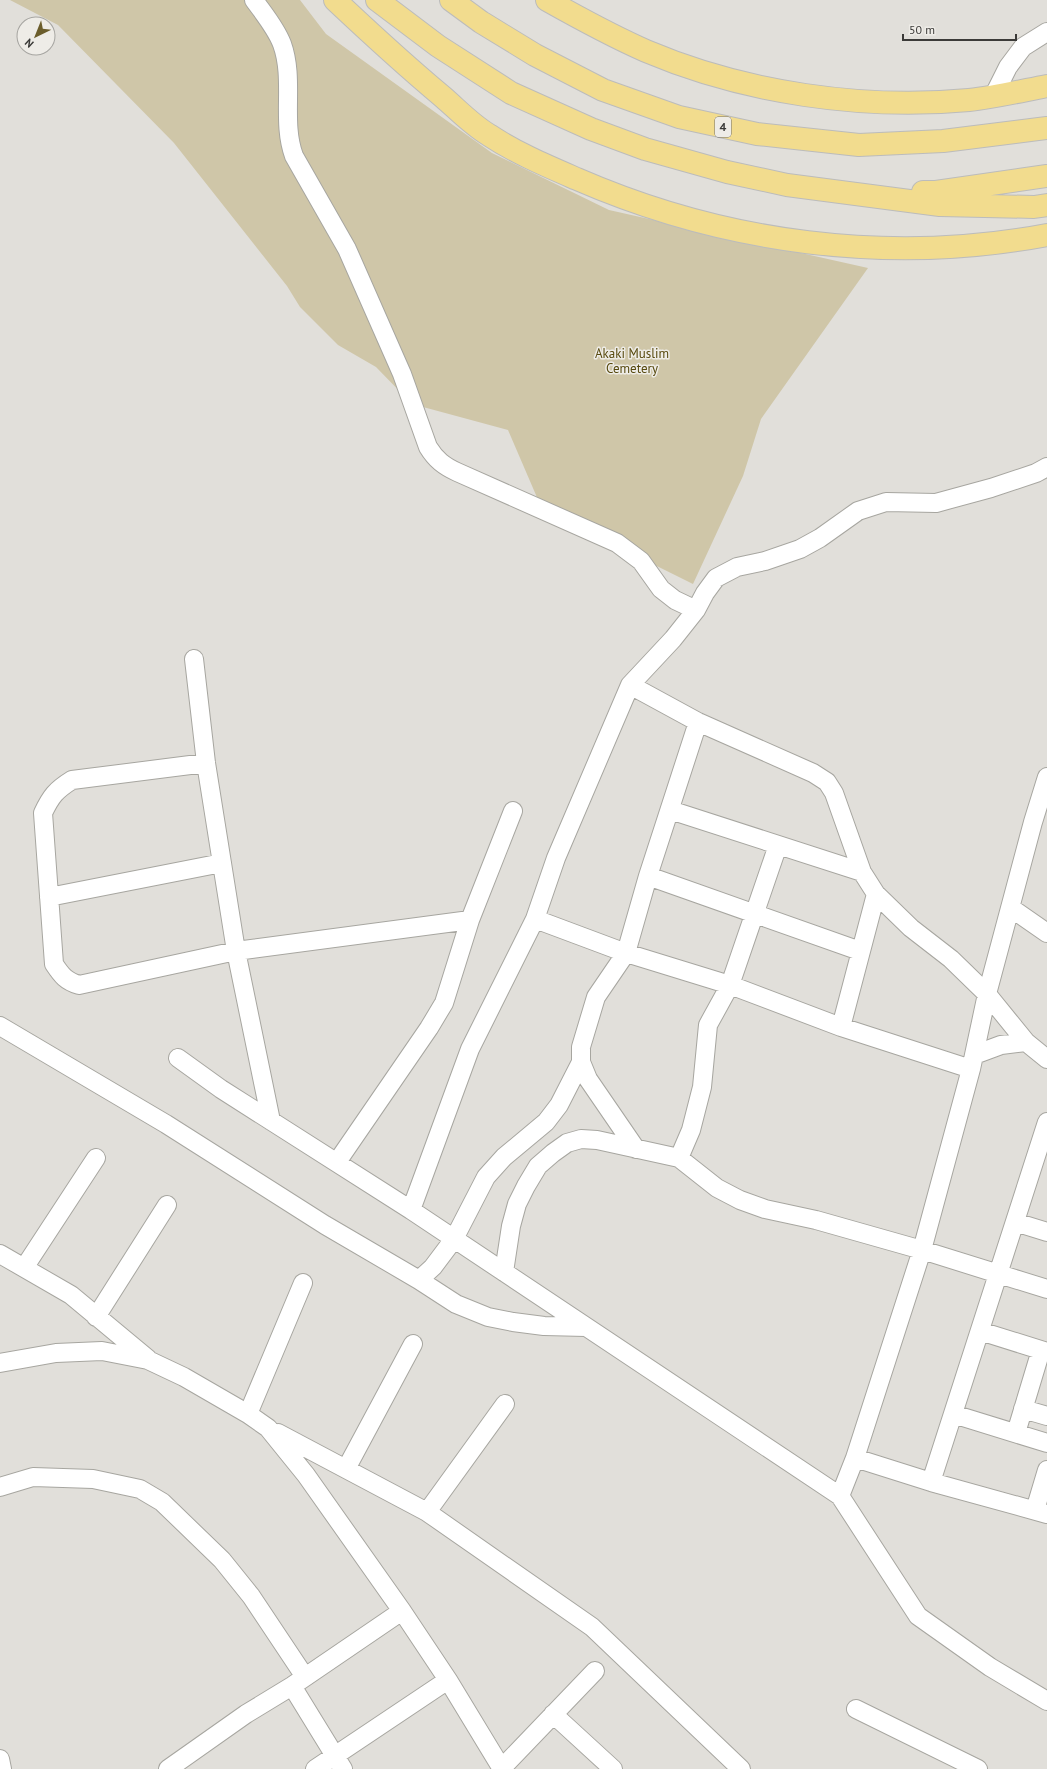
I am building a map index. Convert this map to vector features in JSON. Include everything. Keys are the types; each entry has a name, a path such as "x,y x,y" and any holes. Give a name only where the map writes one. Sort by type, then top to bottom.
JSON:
{"highway":[{"path":"335,0 382,45 487,135 539,163 615,196 675,216 754,235 822,245 899,249 963,248 1047,235"},
{"path":"377,0 438,46 511,93 591,130 645,150 728,172 788,185 940,205 1034,207 1047,205"},
{"name":"4","path":"451,0 481,22 528,51 603,90 679,117 757,134 858,145 943,141 1047,128"},
{"path":"547,0 593,25 647,51 696,69 753,85 811,96 900,103 970,100 1047,86"},
{"path":"1024,131 1047,121"},
{"path":"832,191 936,192 1047,176"}],"street":[{"path":"254,0 269,21 282,44 288,87 289,143 294,156 347,250 402,374 428,447 434,457 447,467 617,543 641,561 662,589 675,600 696,610"},
{"path":"994,95 1008,67 1024,47 1047,32"},
{"path":"411,1210 470,1049 535,919 556,858 630,685 673,639 696,610 705,593 716,578 737,567 765,561 800,549 820,538 858,511 886,502 936,503 991,488 1036,473 1047,467"},
{"path":"194,658 206,763 236,951 271,1121"},
{"path":"630,685 698,722 813,773 827,782 834,793 862,872 876,894 911,928 951,959 987,994 1026,1042 1047,1059"},
{"path":"636,1149 588,1079 581,1062 581,1047 596,998 626,953 648,876 698,722"},
{"path":"206,763 72,780 57,790 48,801 43,813 54,964 62,976 69,982 79,985 236,951 470,920"},
{"path":"840,1496 855,1458 922,1250 972,1062 987,994 1033,822 1047,777"},
{"path":"670,810 862,872"},
{"path":"336,1162 429,1028 444,1002 470,920 513,811"},
{"path":"679,1158 691,1130 702,1087 708,1025 730,985 778,845"},
{"path":"49,897 222,863"},
{"path":"648,876 860,951"},
{"path":"841,1027 876,894"},
{"path":"1011,908 1047,933"},
{"path":"535,919 626,953 730,985 841,1027 972,1062 1001,1045 1026,1042"},
{"path":"0,1026 159,1120 325,1225 420,1280 456,1304 488,1317 513,1322 544,1326 586,1326"},
{"path":"178,1058 221,1089 454,1238 840,1496 918,1616 990,1667 1047,1701"},
{"path":"420,1280 433,1267 454,1238 486,1177 504,1157 550,1116 559,1105 581,1062"},
{"path":"931,1482 1015,1222 1040,1166 1047,1122"},
{"path":"504,1272 511,1226 517,1204 538,1166 567,1143 581,1139 597,1140 679,1158 718,1188 746,1202 765,1209 816,1220 922,1250 1047,1289"},
{"path":"24,1268 96,1158"},
{"path":"96,1317 167,1205"},
{"path":"1015,1222 1047,1232"},
{"path":"0,1254 71,1295 148,1360"},
{"path":"248,1414 303,1283"},
{"path":"980,1331 1044,1351 1023,1409 1016,1434"},
{"path":"346,1469 413,1344"},
{"path":"0,1363 56,1353 102,1351 148,1360 184,1377 248,1414 268,1428 427,1512 592,1627 740,1769"},
{"path":"427,1512 505,1404"},
{"path":"1023,1409 1047,1416"},
{"path":"953,1414 1047,1443"},
{"path":"268,1428 306,1474 402,1611 448,1680 501,1769 595,1671"},
{"path":"855,1458 931,1482 1041,1512 1047,1470"},
{"path":"0,1487 33,1477 93,1479 140,1489 162,1502 222,1560 251,1596 299,1681 339,1762"},
{"path":"168,1769 246,1714 299,1681 402,1611"},
{"path":"315,1769 339,1762 448,1680"},
{"path":"856,1709 978,1769"},
{"path":"553,1714 613,1769"},
{"path":"0,1759 2,1769"}],"green space":[{"name":"Akaki Muslim Cemetery","path":"10,0 300,0 326,34 492,153 609,210 868,268 761,419 743,476 693,584 542,509 508,430 412,404 376,367 338,345 300,307 287,286 174,143 56,24 56,16 41,16"}]}
